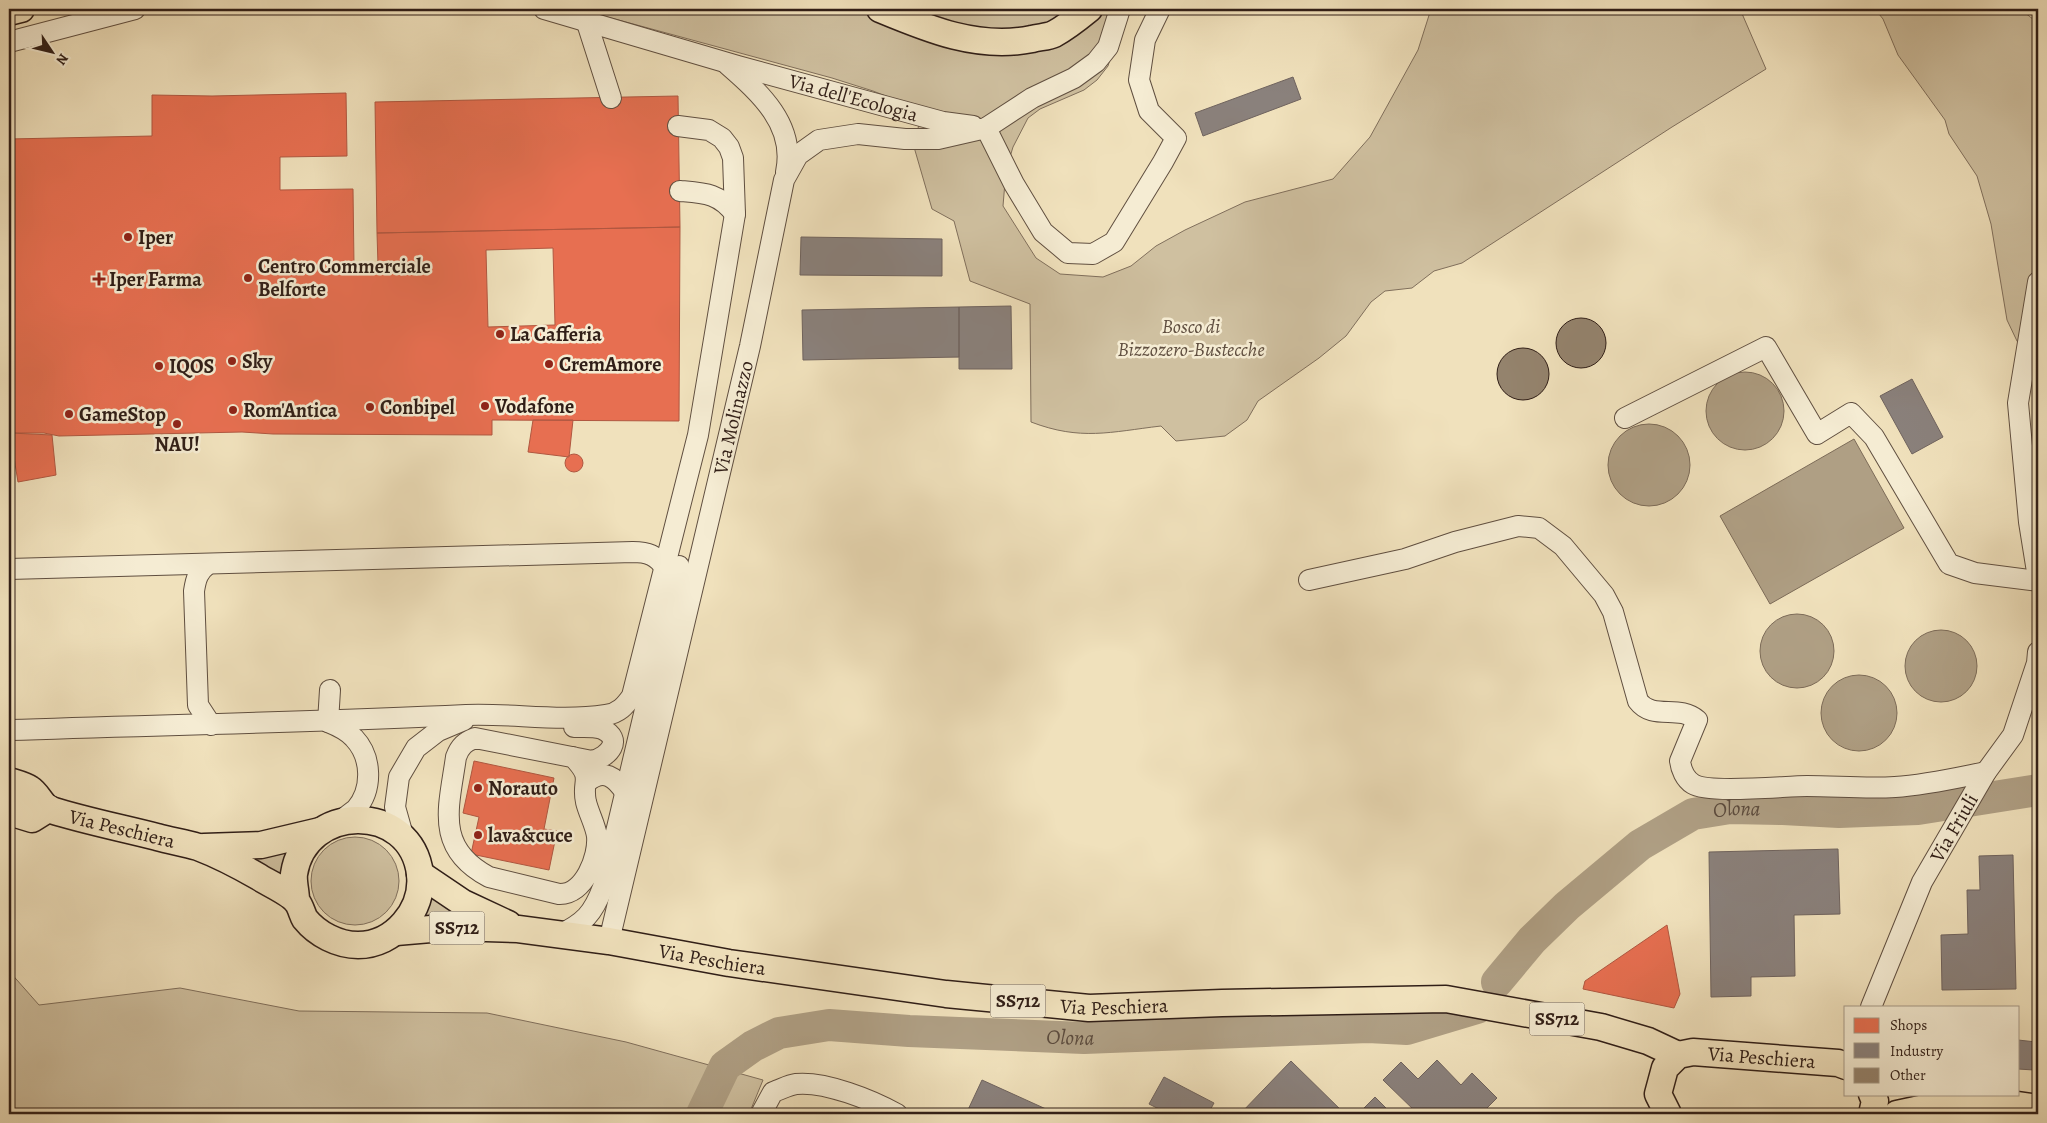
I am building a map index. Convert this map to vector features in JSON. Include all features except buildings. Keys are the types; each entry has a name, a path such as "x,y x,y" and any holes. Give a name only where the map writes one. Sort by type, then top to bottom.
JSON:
{"highway":[{"path":"9,798 48,809"}],"main road":[{"path":"9,12 21,9"},
{"path":"880,9 916,24 959,38 1005,43 1014,43 1053,34 1088,9"},
{"name":"Via Peschiera","path":"9,781 31,789 48,809 198,847 247,870 296,900"},
{"name":"Via Peschiera","path":"9,812 32,819 48,809"},
{"name":"Via Peschiera","path":"198,847 261,845 330,826 364,819 385,825 404,839 414,855 420,874 419,896 410,916 396,932 378,942 358,945 338,942 320,933 306,918 296,900 294,875 302,850 330,826"},
{"name":"Via Peschiera","path":"420,874 462,903 518,928"},
{"name":"Via Peschiera","path":"396,932 454,928 569,930 609,942 729,963 946,994 1089,1008 1222,1002 1446,999 1600,1027 1648,1041 1678,1055 1693,1052 1843,1060"},
{"path":"1668,1114 1658,1094 1665,1068 1678,1055"},
{"path":"1872,1114 1875,1100 1873,1096"},
{"path":"1956,1096 2038,1108"},
{"path":"1897,1114 1972,1098"}],"street":[{"path":"9,42 135,9"},
{"name":"Via dell'Ecologia","path":"544,9 725,62 943,122 986,128"},
{"path":"1120,9 1108,47 1096,62 1074,78 1032,98 986,128 1014,184 1044,232 1068,253 1093,254 1114,242 1176,138 1149,111 1138,80 1145,40 1160,9"},
{"path":"586,20 611,98"},
{"path":"725,62 746,81 781,122 787,144 788,164 784,180"},
{"path":"9,730 328,722 477,715 548,717 606,715 616,713 624,707 632,696 677,519 704,402 735,214 733,158 729,147 722,138 709,130 678,126"},
{"name":"Via Molinazzo","path":"609,942 750,346 784,180 798,155 819,140 858,134 905,139 938,139 986,128"},
{"path":"680,191 706,193 716,196 735,214"},
{"path":"1624,418 1766,348 1816,434 1851,413 1874,437 1948,564 1975,573 2038,580 2029,522 2018,403 2038,282"},
{"path":"677,519 706,526"},
{"path":"648,554 659,547 677,519"},
{"path":"569,930 596,904 603,887 681,555 677,519"},
{"path":"1309,580 1405,559 1455,542 1518,526 1539,528 1563,546 1604,595 1613,612 1638,701 1643,708 1654,713 1672,712 1692,716 1697,720 1680,761 1686,777 1693,784 1720,788 1895,787 1983,776"},
{"path":"9,569 632,552 648,554 657,558 665,568"},
{"path":"208,564 200,570 196,578 194,591 198,704 211,725"},
{"name":"Via Friuli","path":"1871,1006 1922,882 1983,776 2013,735 2037,663 2038,652"},
{"path":"328,722 330,690"},
{"path":"625,792 620,783 608,776 594,776 588,782 585,794 596,832 597,845 584,880 580,886 570,893 559,894 489,877 471,865 454,843 448,825 447,815 456,757 459,748 466,741 475,738 592,761 608,754 612,747 622,739 637,721 647,700"},
{"path":"404,839 395,807 399,777 416,748 438,731 477,715 515,729 590,727 602,729 612,740 612,747"},
{"path":"328,722 342,727 354,737 363,751 368,766 368,782 363,798 356,809 330,826"},
{"path":"573,757 582,768 588,782"},
{"name":"Via Molinazzo","path":"569,930 601,911 616,895 625,873"},
{"path":"761,1114 773,1092 795,1084 827,1087 874,1101 897,1114"}],"green space":[{"name":"Bosco di Bizzozero-Bustecche","path":"578,9 1114,9 1113,50 1108,66 1097,80 1084,90 1040,109 1028,118 1013,147 1006,170 1003,206 1036,258 1060,274 1103,277 1131,266 1156,246 1245,202 1333,179 1370,137 1418,50 1431,9 1740,9 1766,69 1672,127 1462,263 1434,271 1412,288 1385,291 1371,302 1346,336 1319,358 1258,401 1247,420 1225,436 1176,441 1161,426 1111,432 1081,433 1049,428 1031,422 1030,304 970,281 954,221 932,209 914,147 922,110 832,78"},
{"path":"1875,9 2020,9 2038,23 2038,371 2017,341 2007,320 1991,224 1977,176 1949,134 1945,120 1898,55 1883,19"},
{"path":"355,837 372,840 380,844 392,856 396,864 399,881 396,898 392,906 380,918 372,922 355,925 338,922 330,918 318,906 314,898 311,881 314,864 318,856 330,844 338,840"},
{"path":"287,849 281,876 243,858"},
{"path":"431,894 472,919 419,923"},
{"path":"9,971 39,1005 180,988 299,1011 487,1013 626,1042 763,1080 749,1114 9,1114"}],"shaded area":[{"path":"1745,372 1760,375 1773,383 1781,396 1784,411 1781,426 1773,439 1760,447 1745,450 1730,447 1717,439 1709,426 1706,411 1709,396 1717,383 1730,375"},
{"path":"1649,424 1665,427 1678,436 1687,449 1690,465 1687,481 1678,494 1665,503 1649,506 1633,503 1620,494 1611,481 1608,465 1611,449 1620,436 1633,427"},
{"path":"1854,439 1904,528 1770,604 1720,516"},
{"path":"1790,614 1804,614 1818,620 1828,630 1834,644 1834,658 1828,672 1818,682 1804,688 1790,688 1776,682 1766,672 1760,658 1760,644 1766,630 1776,620"},
{"path":"1948,630 1967,640 1975,652 1977,666 1975,680 1967,692 1955,700 1934,702 1915,692 1907,680 1905,659 1915,640 1927,632"},
{"path":"1859,675 1873,678 1886,686 1894,699 1897,713 1894,727 1886,740 1873,748 1859,751 1845,748 1832,740 1824,727 1821,713 1824,699 1832,686 1845,678"}],"waterway":[{"name":"Olona","path":"1497,982 1532,940 1567,906 1640,845 1693,814 1730,808 1839,812 1918,809 2038,790"},
{"name":"Olona","path":"702,1114 725,1066 753,1046 779,1033 829,1025 909,1031 1084,1038 1368,1027 1407,1029 1477,1008"}],"place":[{"name":"Iper","path":"128,237"},
{"name":"Centro Commerciale Belforte","path":"248,278"},
{"name":"Iper Farma","path":"99,279"},
{"name":"La Cafferia","path":"500,334"},
{"name":"Sky","path":"232,361"},
{"name":"CremAmore","path":"549,364"},
{"name":"IQOS","path":"159,366"},
{"name":"Vodafone","path":"485,406"},
{"name":"Conbipel","path":"370,407"},
{"name":"Rom'Antica","path":"233,410"},
{"name":"GameStop","path":"69,414"},
{"name":"NAU!","path":"177,424"},
{"name":"Norauto","path":"478,788"},
{"name":"lava&cuce","path":"478,835"}]}
